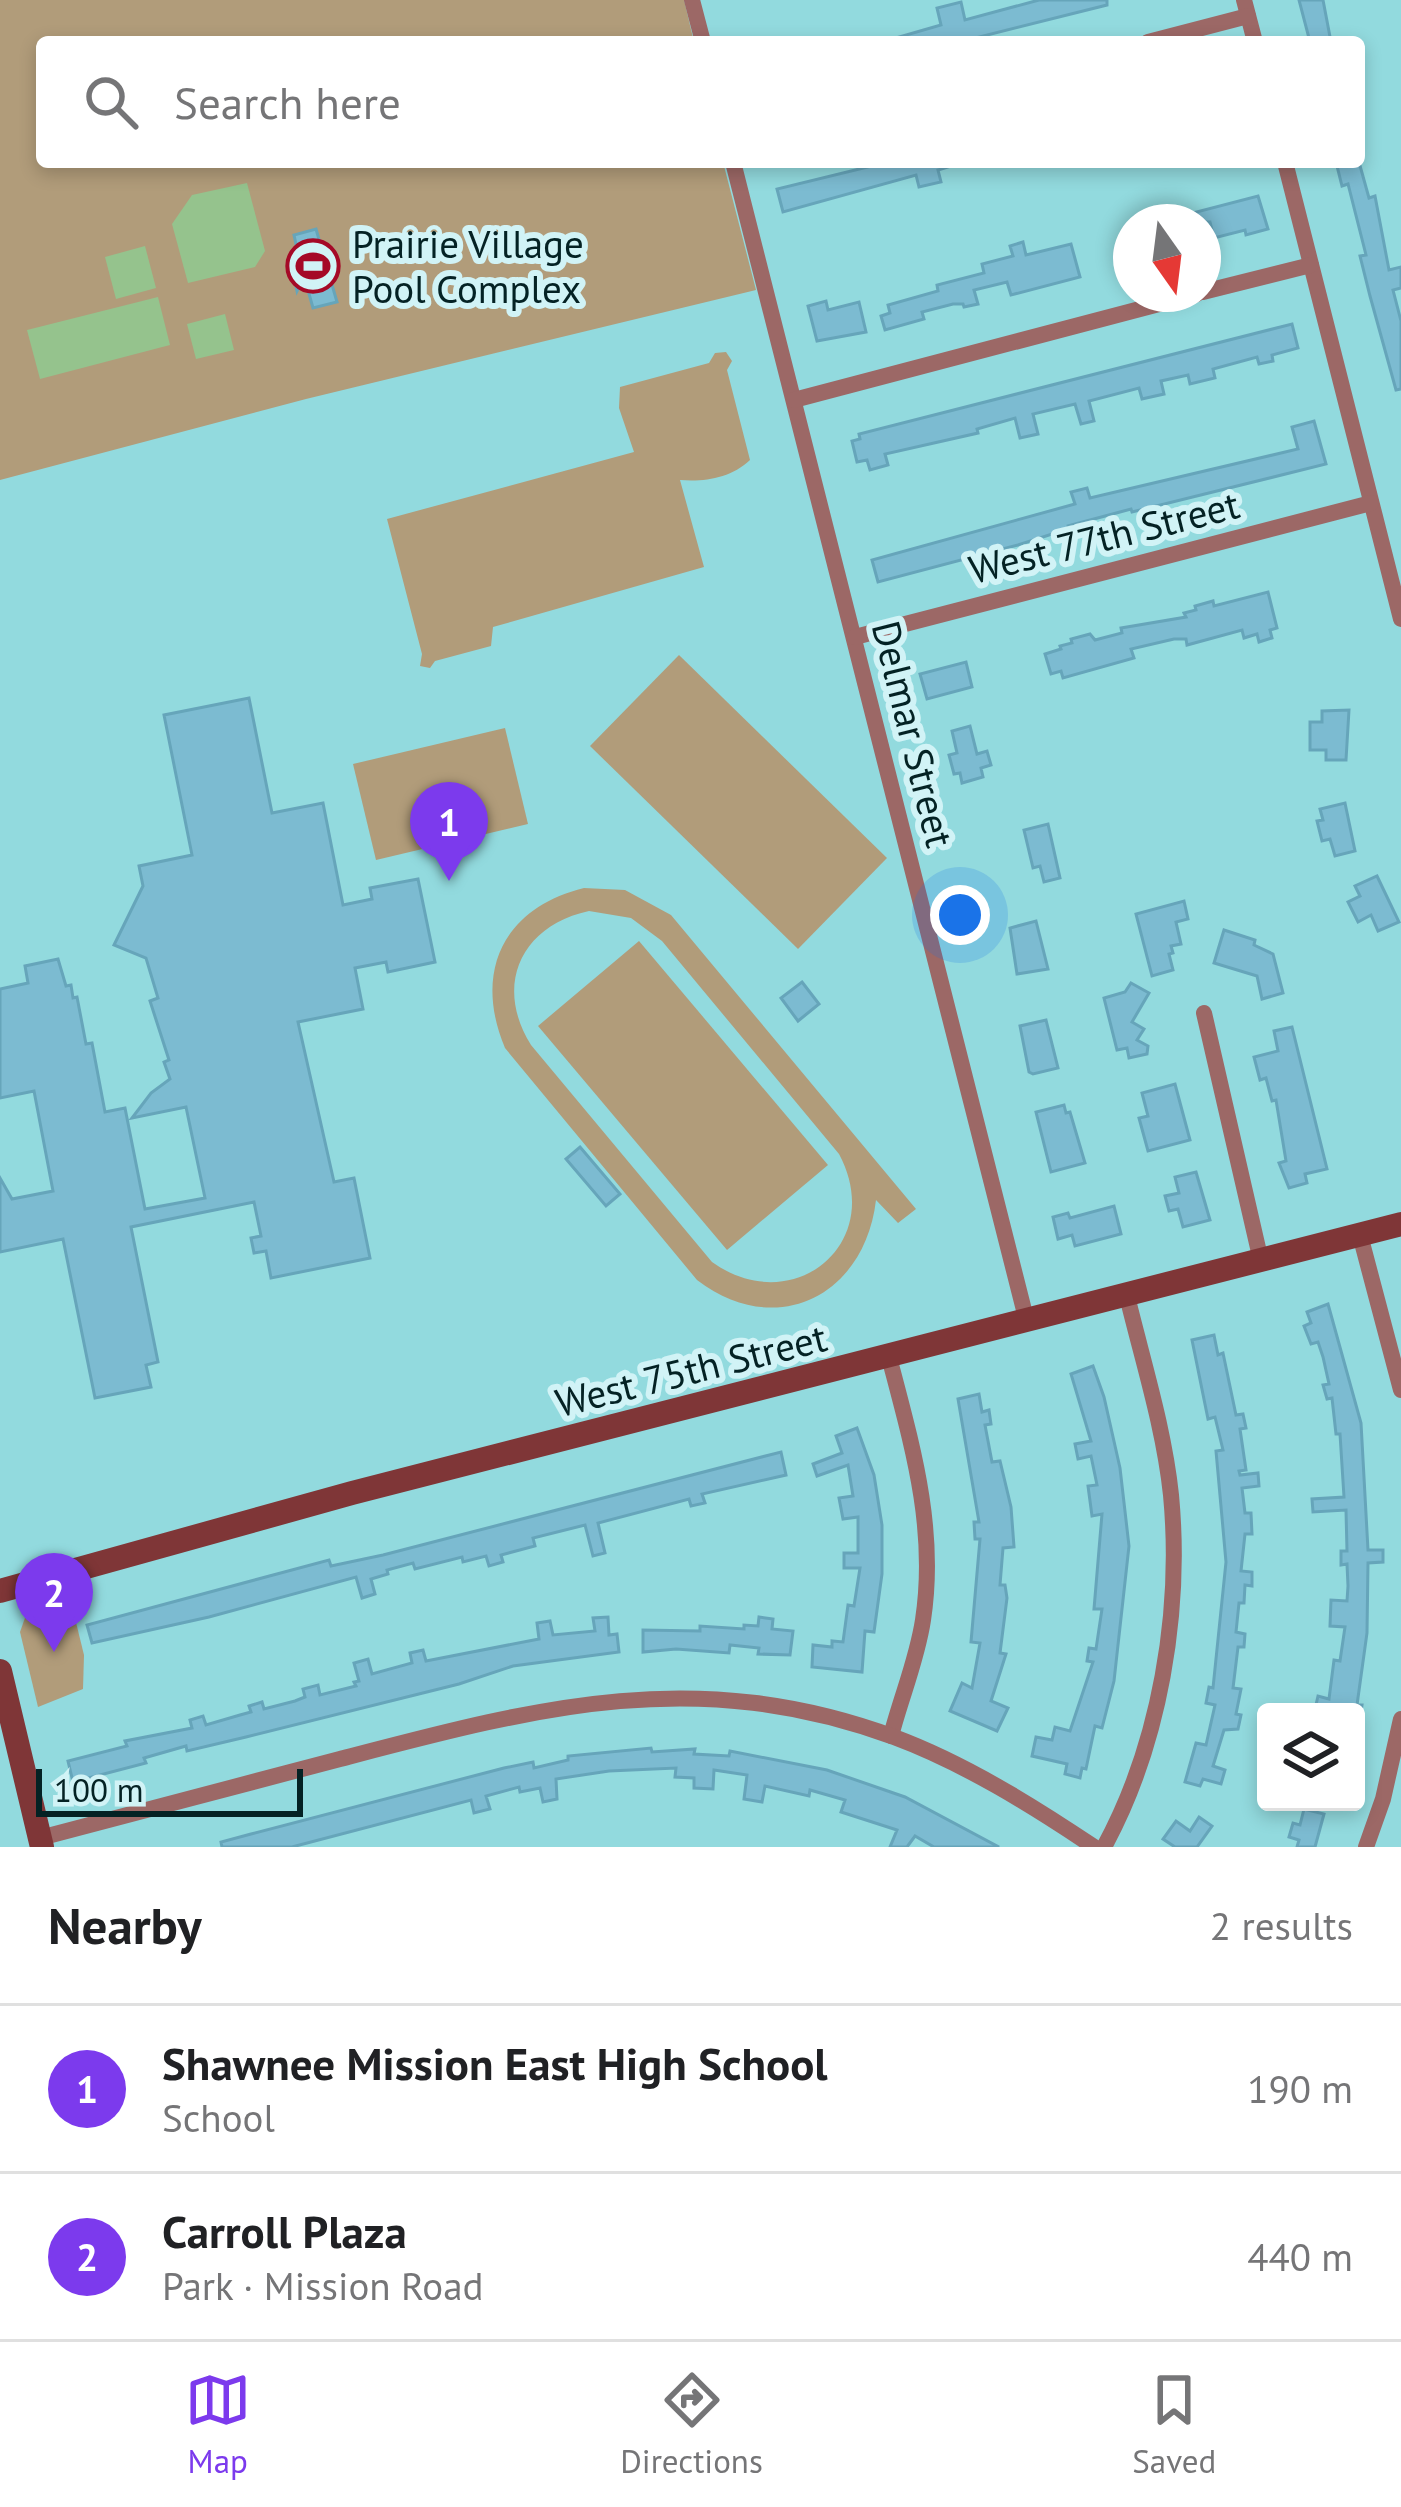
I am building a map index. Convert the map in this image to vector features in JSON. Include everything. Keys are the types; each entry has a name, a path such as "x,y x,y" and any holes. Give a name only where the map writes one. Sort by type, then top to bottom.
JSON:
{"main road":[{"name":"West 75th Street","path":"0,1591 374,1488 1401,1224"},
{"path":"0,1671 41,1843"}],"street":[{"path":"692,0 701,36"},
{"path":"1165,36 1246,8"},
{"name":"Delmar Street","path":"736,168 1027,1322"},
{"path":"1287,168 1401,619"},
{"path":"1221,288 1311,265"},
{"path":"794,400 1128,312"},
{"name":"West 77th Street","path":"855,637 1371,503"},
{"path":"1204,1013 1261,1262"},
{"path":"1360,1235 1401,1390"},
{"path":"1104,1847 1142,1750 1161,1679 1173,1562 1171,1496 1160,1426 1127,1296"},
{"path":"890,1357 920,1473 928,1566 915,1658 891,1736"},
{"path":"41,1843 489,1720 609,1700 710,1699 763,1705 891,1736 977,1776 1094,1847"},
{"path":"1366,1847 1383,1799 1401,1719"}],"shaded area":[{"path":"0,0 684,0 693,36 36,36 36,168 725,168 756,290 306,399 0,480"},
{"path":"247,183 265,251 255,267 188,283 172,224 192,195"},
{"path":"145,246 156,288 116,299 105,257"},
{"path":"158,297 170,345 40,379 27,330"},
{"path":"225,314 234,350 196,359 187,324"},
{"path":"726,352 732,361 727,370 750,460 717,478 680,480 704,567 493,627 491,646 435,661 430,668 420,666 422,654 387,519 634,452 619,408 620,387 709,363 715,353"},
{"path":"679,655 887,858 798,949 590,746"},
{"path":"505,728 528,824 376,860 353,764"},
{"path":"584,888 625,890 671,915 916,1209 898,1223 876,1200 855,1261 836,1283 786,1307 757,1307 727,1298 697,1280 505,1048 492,994 502,947 515,927 556,898","holes":["589,911 631,918 662,941 839,1154 851,1187 851,1217 841,1243 824,1263 800,1277 773,1282 743,1278 712,1262 531,1045 520,1023 515,981 531,944 565,919"]},
{"path":"639,941 828,1165 727,1250 538,1026"},
{"path":"69,1594 84,1655 83,1689 38,1707 20,1632 26,1615"}],"building":[{"path":"1039,0 1107,0 1107,5 983,36 902,36 941,25 937,8 961,2 965,20"},
{"path":"1299,0 1323,0 1330,36 1308,36"},
{"path":"863,168 945,168 938,170 941,182 919,187 916,175 783,212 777,189"},
{"path":"1338,168 1361,168 1369,198 1375,196 1389,270 1401,267 1401,288 1393,290 1401,321 1401,389 1396,390 1370,296 1360,256 1366,255 1348,184 1342,186"},
{"path":"1258,196 1268,229 1221,236 1221,206"},
{"name":"Prairie Village Pool Complex","path":"316,229 337,302 313,308 304,276 297,291 291,262 299,258 294,235"},
{"path":"1023,242 1026,255 1071,244 1080,277 1011,295 1007,282 974,290 978,304 922,312 924,319 885,330 881,316 890,313 888,305 984,273 982,264 1013,256 1010,246"},
{"path":"826,301 828,310 859,302 866,332 817,341 808,306"},
{"path":"1292,324 1298,348 1272,355 1273,361 1259,364 1257,357 1213,369 1215,378 1190,384 1188,375 1161,381 1164,394 1142,399 1139,388 1089,401 1094,421 1081,424 1075,404 1033,414 1038,434 1020,438 1015,418 977,429 978,433 885,454 888,465 870,470 867,460 857,462 852,441 860,439 859,434"},
{"path":"1314,421 1326,464 1131,509 878,582 872,560 1075,504 1071,492 1087,488 1090,498 1298,449 1292,427"},
{"path":"1268,592 1277,628 1270,630 1272,638 1259,642 1257,634 1244,638 1242,630 1187,645 1186,639 1174,639 1131,649 1134,658 1063,678 1061,671 1051,674 1045,654 1072,643 1071,639 1090,634 1095,640 1122,633 1121,628 1186,617 1184,613 1196,610 1195,606 1213,601 1214,606"},
{"path":"966,662 972,687 927,699 920,674"},
{"path":"249,698 272,813 323,803 343,905 372,899 370,888 418,879 435,962 388,972 386,962 355,968 363,1009 298,1022 334,1182 354,1178 370,1258 271,1278 266,1251 254,1253 251,1238 261,1236 254,1202 131,1227 158,1362 146,1365 151,1387 95,1398 63,1239 0,1252 0,1178 12,1199 53,1191 34,1091 0,1098 0,989 28,983 25,966 58,959 66,986 71,985 73,998 77,997 86,1044 92,1043 105,1112 125,1108 145,1209 205,1198 186,1107 132,1118 151,1093 170,1079 164,1062 169,1060 150,1001 158,998 146,958 114,945 143,886 139,866 192,855 164,715"},
{"path":"1349,710 1346,760 1326,760 1326,750 1310,750 1310,722 1322,722 1322,711"},
{"path":"970,726 977,754 987,751 991,765 981,768 983,777 962,783 949,755 957,753 952,731"},
{"path":"1345,803 1355,851 1335,856 1330,839 1322,841 1317,821 1323,820 1320,809"},
{"path":"1048,824 1060,878 1044,882 1040,866 1033,868 1024,830"},
{"path":"1377,876 1399,922 1378,931 1371,915 1358,922 1348,902 1360,896 1355,886"},
{"path":"1184,901 1188,919 1176,922 1181,944 1171,946 1173,970 1152,976 1136,914"},
{"path":"1036,921 1048,969 1017,974 1010,928"},
{"path":"1224,930 1255,940 1254,945 1273,954 1283,993 1262,999 1257,976 1214,963"},
{"path":"802,982 819,1004 798,1021 781,998"},
{"path":"1131,983 1149,993 1132,1022 1144,1029 1137,1040 1148,1046 1147,1054 1129,1058 1127,1048 1117,1050 1104,998 1125,992"},
{"path":"1046,1020 1058,1068 1033,1074 1020,1026"},
{"path":"1292,1027 1327,1169 1305,1174 1307,1183 1289,1188 1279,1163 1286,1161 1276,1100 1272,1101 1266,1078 1260,1080 1254,1057 1278,1051 1274,1031"},
{"path":"1175,1084 1190,1140 1148,1151 1139,1118 1148,1116 1142,1093"},
{"path":"1064,1105 1085,1163 1051,1172 1036,1112"},
{"path":"580,1147 620,1194 606,1206 566,1159"},
{"path":"1196,1172 1210,1220 1183,1227 1178,1209 1169,1211 1165,1196 1179,1193 1175,1177"},
{"path":"1114,1206 1121,1234 1075,1246 1072,1235 1058,1239 1053,1217 1068,1213 1070,1218"},
{"path":"1328,1304 1361,1423 1368,1550 1383,1550 1383,1562 1368,1563 1367,1633 1357,1703 1316,1703 1318,1696 1329,1699 1345,1627 1330,1626 1331,1600 1347,1601 1348,1586 1347,1564 1341,1565 1341,1551 1347,1551 1346,1510 1313,1512 1312,1499 1344,1497 1340,1434 1336,1434 1332,1398 1327,1399 1323,1385 1329,1384 1318,1342 1311,1344 1304,1326 1311,1323 1307,1312"},
{"path":"1214,1335 1218,1355 1223,1353 1236,1415 1243,1414 1246,1428 1240,1429 1246,1470 1239,1471 1240,1475 1258,1473 1259,1486 1242,1488 1252,1534 1245,1534 1241,1571 1252,1572 1252,1586 1245,1585 1236,1632 1245,1634 1244,1647 1238,1647 1233,1688 1241,1689 1236,1714 1241,1715 1238,1729 1224,1730 1213,1766 1225,1770 1221,1784 1203,1779 1200,1786 1185,1782 1196,1743 1206,1745 1215,1705 1206,1703 1209,1687 1213,1688 1226,1562 1216,1451 1223,1450 1215,1417 1208,1419 1192,1340"},
{"path":"1093,1366 1120,1468 1129,1546 1114,1681 1102,1728 1095,1726 1080,1778 1065,1774 1067,1764 1032,1756 1036,1737 1052,1740 1055,1727 1070,1731 1093,1662 1087,1661 1089,1648 1096,1649 1102,1609 1094,1609 1102,1514 1092,1516 1088,1486 1097,1485 1091,1456 1078,1459 1075,1444 1091,1441 1071,1374"},
{"path":"979,1394 982,1412 989,1410 991,1424 985,1425 992,1462 1000,1461 1011,1507 1014,1547 1003,1548 1000,1585 1005,1585 1007,1598 1000,1653 1006,1654 991,1701 1008,1708 997,1731 950,1711 962,1683 972,1688 980,1643 971,1642 980,1539 975,1539 974,1522 979,1522 958,1399"},
{"path":"857,1428 874,1475 882,1525 882,1574 874,1632 865,1631 862,1672 812,1667 813,1645 832,1647 832,1641 843,1642 860,1568 844,1568 844,1553 858,1553 858,1517 843,1519 839,1498 853,1496 848,1465 817,1476 813,1464 842,1453 836,1436"},
{"path":"781,1452 786,1475 702,1494 705,1503 691,1506 689,1499 598,1523 605,1553 593,1556 585,1525 533,1538 535,1546 501,1555 503,1562 489,1566 486,1556 387,1570 388,1574 371,1579 375,1594 362,1598 356,1577 92,1643 87,1625 329,1560 331,1566 383,1555"},
{"path":"608,1617 609,1635 617,1634 619,1652 513,1666 246,1737 187,1751 186,1746 144,1758 146,1763 73,1782 68,1761 127,1746 125,1741 192,1728 190,1720 203,1716 206,1725 251,1712 249,1706 262,1702 264,1709 295,1701 305,1697 303,1689 318,1685 320,1695 356,1686 354,1663 368,1659 372,1674 412,1663 410,1653 423,1650 426,1661 539,1639 537,1623 550,1621 553,1635 595,1631 593,1618"},
{"path":"759,1617 773,1619 772,1629 793,1631 790,1655 758,1654 759,1648 730,1645 729,1653 643,1652 643,1630 744,1629 744,1625 758,1626"},
{"path":"651,1748 652,1752 695,1749 694,1754 729,1756 730,1751 827,1770 905,1797 999,1847 934,1847 915,1836 907,1847 890,1847 897,1830 841,1812 845,1800 810,1790 809,1796 765,1786 762,1802 744,1799 747,1775 714,1770 713,1789 694,1788 694,1778 675,1777 676,1768 556,1779 557,1799 543,1802 540,1788 520,1792 519,1787 486,1796 490,1809 474,1813 471,1800 292,1847 222,1847 221,1842 504,1768 533,1762 534,1768 568,1760 568,1756"},
{"path":"1304,1811 1324,1814 1315,1847 1297,1847 1299,1840 1289,1837 1293,1823 1300,1825"},
{"path":"1199,1817 1212,1826 1197,1847 1175,1847 1163,1839 1176,1821 1190,1831"}],"place":[{"name":"Prairie Village Pool Complex","path":"313,266"},
{"name":"Shawnee Mission East High School","path":"449,881"},
{"name":"Carroll Plaza","path":"54,1652"}]}
